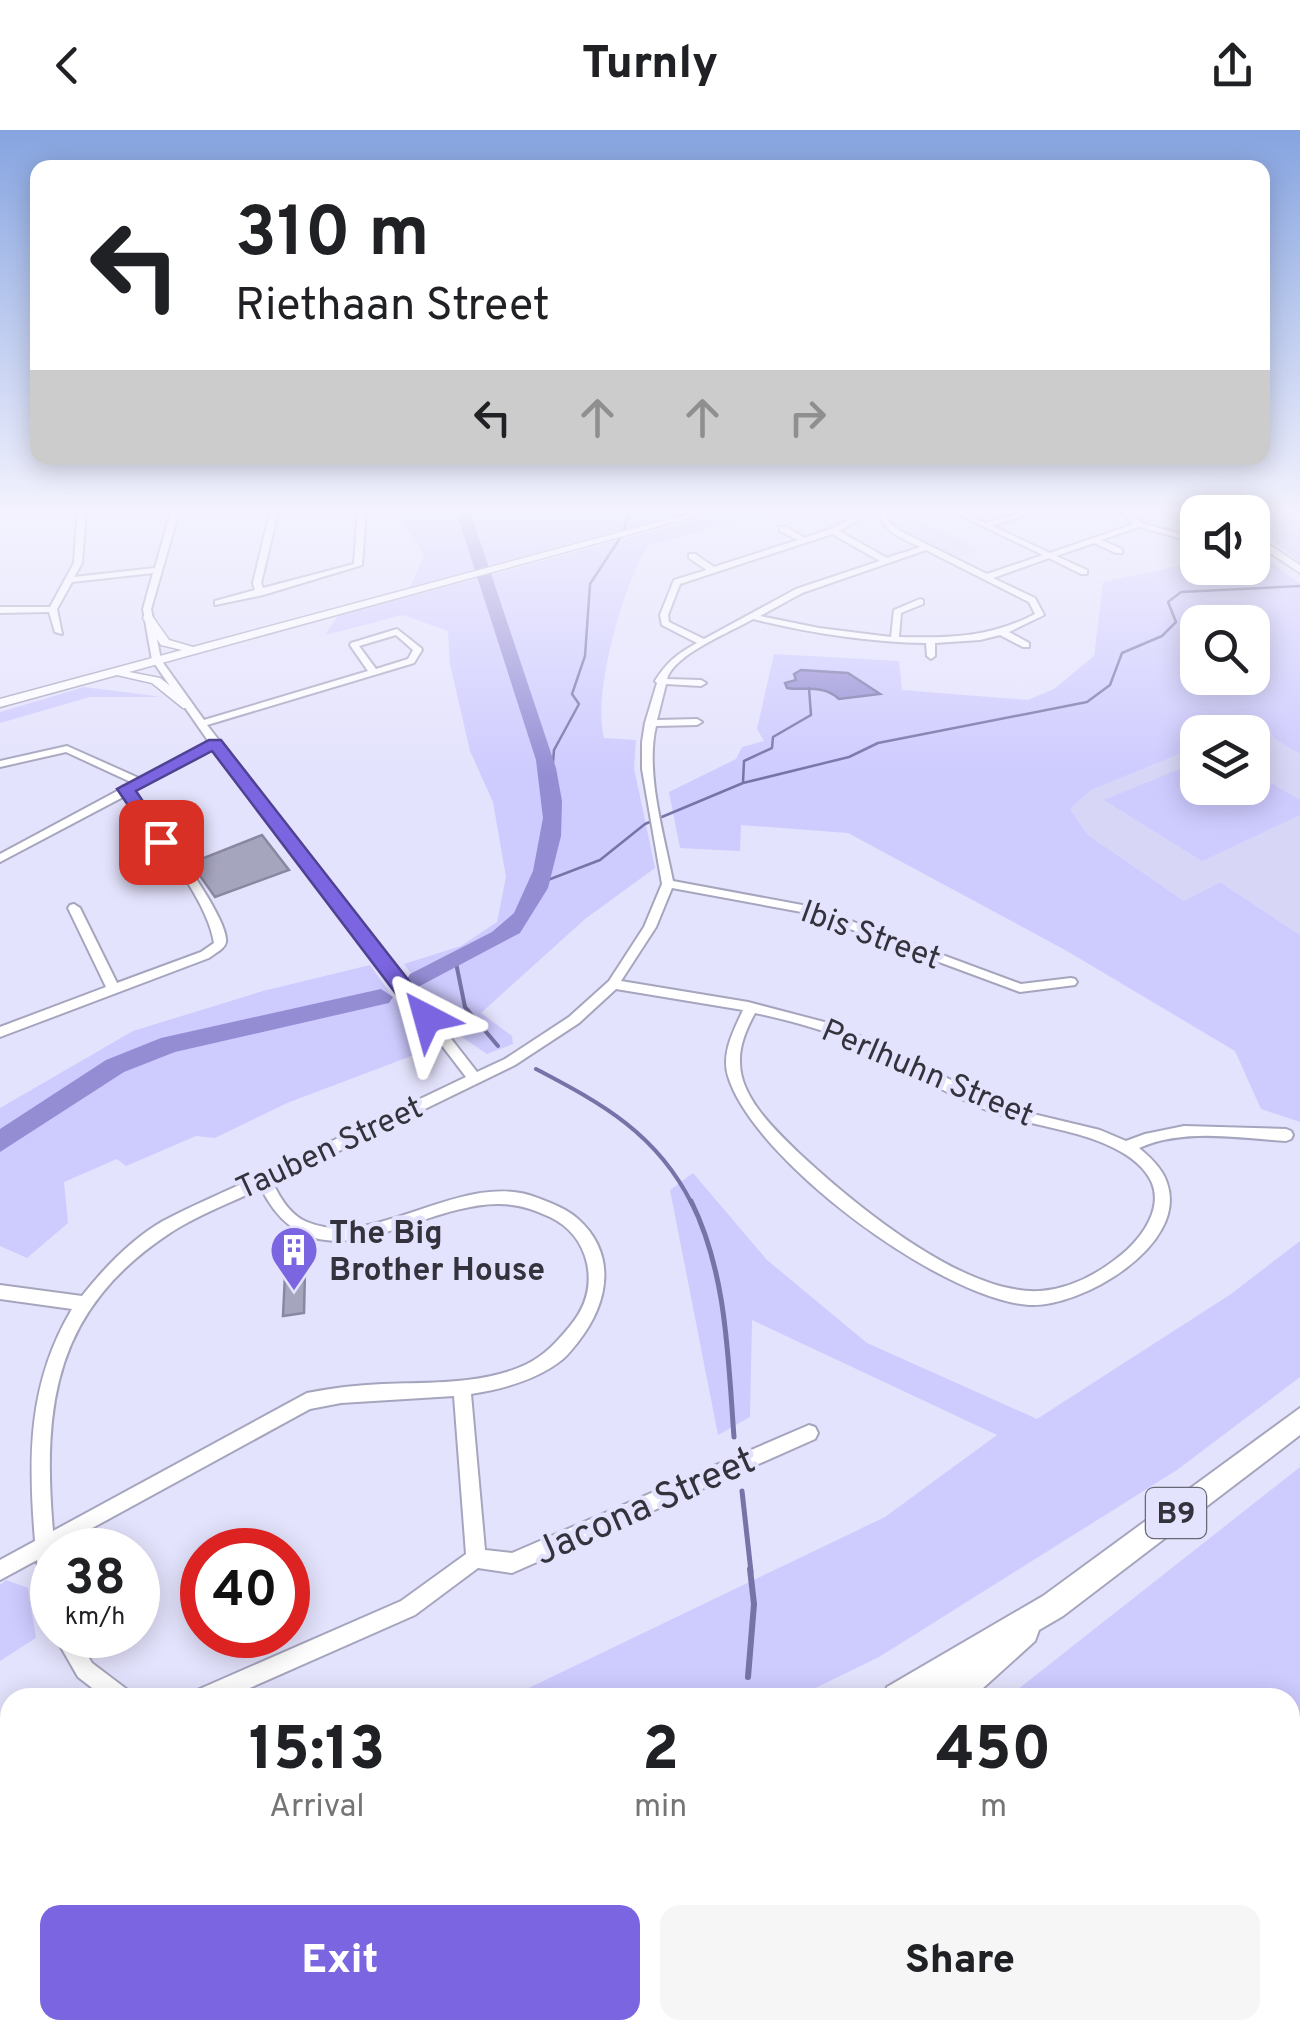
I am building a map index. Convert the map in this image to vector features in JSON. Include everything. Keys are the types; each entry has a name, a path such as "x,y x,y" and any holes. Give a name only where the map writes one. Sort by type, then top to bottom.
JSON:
{"highway":[{"name":"B9","path":"915,1688 1053,1606 1300,1420"},
{"path":"961,1688 1053,1606"}],"main road":[{"path":"0,702 393,597"},
{"path":"148,618 165,643 175,648 246,636"},
{"path":"88,680 144,675 187,705"}],"street":[{"path":"53,608 60,597"},
{"path":"152,597 148,618 156,660 215,744 475,1079"},
{"path":"218,603 241,597"},
{"path":"672,597 664,615 673,629 705,643"},
{"path":"668,884 647,769 650,723 660,681 671,662 790,597"},
{"path":"754,617 796,630 978,640 1036,618 1041,610 1026,597"},
{"path":"895,637 897,612 920,602"},
{"path":"0,610 53,608"},
{"path":"53,608 60,632"},
{"path":"200,724 411,661 418,650 397,632 356,644 374,672"},
{"path":"1002,632 1026,646"},
{"path":"930,639 931,656"},
{"path":"660,681 702,683"},
{"path":"650,723 697,722"},
{"path":"0,860 215,744"},
{"path":"0,764 67,750 139,782"},
{"path":"0,1032 206,955 222,938 126,789"},
{"name":"Tauben Street","path":"43,1528 40,1415 53,1360 83,1303 137,1248 166,1227 533,1050 612,984 650,926 668,884"},
{"name":"Ibis Street","path":"668,884 809,910 1020,988 1071,982"},
{"path":"74,908 113,989"},
{"name":"Perlhuhn Street","path":"612,984 829,1028 984,1103 1127,1147"},
{"path":"750,1010 737,1036 732,1061 740,1093 806,1166 857,1215 964,1280 1020,1298 1045,1298 1085,1288 1130,1256 1150,1236 1162,1211 1162,1189 1148,1164 1127,1147 1154,1135 1175,1132 1286,1135"},
{"path":"81,1528 308,1401 352,1393 462,1390 544,1362 572,1343 598,1287 590,1248 569,1220 532,1201 492,1196 354,1232 327,1233 305,1229 285,1215 263,1178"},
{"path":"0,1292 83,1303"},
{"path":"225,1688 408,1608 476,1558 462,1390"},
{"name":"Jacona Street","path":"476,1558 512,1563 809,1433"},
{"path":"0,1570 30,1555"},
{"path":"78,1658 86,1670 109,1688"}],"shaded area":[{"path":"408,597 625,597 606,668 601,718 604,738 636,740 634,768 655,868 585,919 481,1013 512,1036 513,1044 487,1054 456,1033 404,964 461,946 497,922 506,877 493,802 470,751 450,664 448,631 403,615 325,635 338,616"},
{"path":"1101,597 1300,597 1300,754 1273,738 1270,715 1180,715 1180,754 1091,790 1070,809 1088,835 1184,901 1220,882 1300,935 1300,1122 1261,1109 1235,1051 1067,951 848,833 741,825 740,851 680,848 669,792 736,759 742,747 764,741 757,729 774,654 899,661 902,690 1028,700 1054,689 1094,656"},
{"path":"801,670 848,673 880,694 839,699 820,690 787,688 785,683 796,680 794,674"},
{"path":"84,687 162,697 90,697 0,723 0,712"},
{"path":"1270,730 1273,738 1300,754 1300,935 1220,882 1184,901 1088,835 1070,809 1091,790 1180,754 1180,805 1270,805"},
{"path":"1180,769 1180,805 1270,805 1270,783 1300,800 1300,815 1202,861 1104,800"},
{"path":"370,965 430,1049 287,1103 215,1138 196,1136 126,1166 117,1159 64,1182 68,1223 27,1258 0,1246 0,1108 133,1031 263,991"},
{"path":"693,1173 767,1260 867,1343 1037,1419 1231,1294 1300,1241 1300,1377 1177,1470 879,1657 815,1688 529,1688 885,1517 997,1435 752,1320 750,1417 718,1435 670,1190"},
{"path":"1300,1467 1300,1688 1019,1688"},
{"path":"6,1580 28,1588 30,1642 0,1661 0,1585"}],"building":[{"path":"262,835 289,870 215,897 191,863"},
{"name":"The Big Brother House","path":"305,1271 304,1313 283,1316 285,1274"}],"waterway":[{"path":"418,979 487,945 512,928 538,888 551,836 552,801 547,768 493,597"},
{"path":"551,786 554,750 579,704 572,694 585,656 589,597"},
{"path":"743,783 849,757 878,743 1087,702 1110,685 1122,653 1162,636 1176,622 1168,602 1174,597"},
{"path":"743,783 744,761 772,748 773,737 811,715 809,688"},
{"path":"540,883 600,860 645,824 743,783"},
{"path":"455,958 465,1007 498,1046"},
{"path":"0,1142 115,1066 170,1044 381,997"},
{"path":"536,1069 626,1123 662,1158 692,1204"},
{"path":"691,1201 719,1287 734,1437"},
{"path":"742,1491 751,1572"},
{"path":"748,1677 754,1604 750,1569"}],"place":[{"name":"The Big Brother House","path":"294,1292"}],"route":[{"path":"161,842 126,789 215,744 427,1018"}]}
